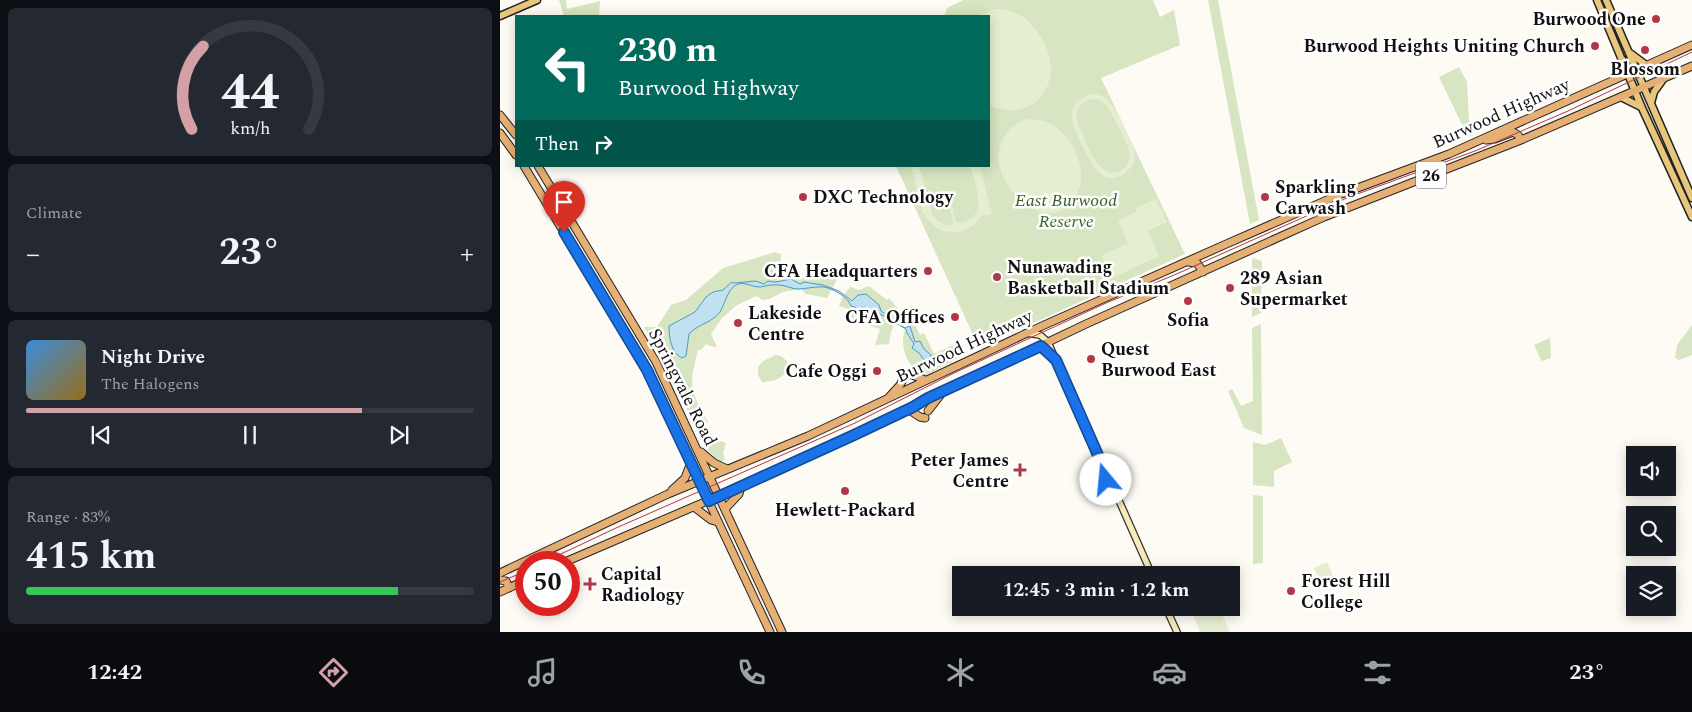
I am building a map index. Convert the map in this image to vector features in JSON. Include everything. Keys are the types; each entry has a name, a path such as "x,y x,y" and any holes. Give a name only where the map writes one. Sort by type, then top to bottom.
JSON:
{"highway":[{"name":"Burwood Highway","path":"500,573 668,494 796,441 888,400 925,380 1185,262 1336,196 1480,140 1636,69 1692,46"},
{"name":"Burwood Highway","path":"580,555 741,487 1048,342 1324,217 1521,140 1692,66"},
{"path":"500,115 515,133"},
{"path":"1480,140 1494,139 1513,132 1518,134 1521,140"},
{"path":"500,133 515,154"},
{"name":"Springvale Road","path":"525,167 652,380 770,632"},
{"name":"Springvale Road","path":"539,167 658,366 782,632"},
{"path":"1185,262 1196,263 1203,272"},
{"path":"652,380 658,376 658,366"},
{"path":"888,400 907,375 925,380"},
{"path":"908,409 920,417 926,415 943,391"},
{"path":"698,450 714,463 727,469"},
{"path":"668,494 685,478 691,462"},
{"path":"725,509 738,494 741,487"},
{"path":"694,507 711,520 718,522"},
{"path":"500,580 506,581 509,588"},
{"path":"500,592 515,585"}],"main road":[{"path":"500,16 536,0"},
{"path":"1597,0 1642,108 1692,217"},
{"path":"1606,0 1692,198"},
{"path":"1629,52 1646,65"},
{"path":"1613,80 1622,59"},
{"path":"1651,103 1654,92 1664,78"},
{"path":"1621,96 1642,108"},
{"path":"1026,334 1040,335 1048,342 1148,566"},
{"path":"1041,346 1056,360"},
{"path":"1170,616 1177,632"}],"green space":[{"path":"559,0 566,0 567,9 600,1 599,15 564,15"},
{"name":"East Burwood Reserve","path":"963,0 1153,0 1160,17 1174,10 1180,45 1101,78 1185,254 979,348 896,167 990,167 990,15 944,15 947,8"},
{"path":"1208,0 1218,0 1259,220 1250,224"},
{"path":"994,9 1014,12 1026,19 1042,39 1051,63 1049,83 1038,100 1030,106 1010,110 990,105 990,15 979,15"},
{"path":"1459,67 1467,82 1469,122 1474,135 1468,137 1439,77"},
{"path":"1091,94 1099,95 1109,101 1134,149 1135,157 1133,164 1128,171 1114,178 1107,177 1097,171 1073,124 1072,112 1074,106 1078,101","holes":["1092,99 1098,99 1106,105 1130,153 1127,165 1122,170 1114,173 1106,171 1099,165 1088,148 1077,122 1077,110 1084,103"]},
{"path":"1025,119 1040,120 1059,130 1067,138 1078,157 1081,179 1079,189 1066,208 1049,213 1031,208 1014,194 1003,176 999,155 1005,135"},
{"path":"911,167 919,167 932,214 939,221 947,225 954,224 949,207 952,206 956,223 969,220 976,213 979,200 970,167 980,167 992,214 982,215 969,228 953,232 937,228 923,214"},
{"path":"1156,199 1167,222 1148,231 1159,256 1112,278 1101,256 1128,243 1118,221 1137,211 1136,208"},
{"path":"775,252 781,254 781,265 786,275 826,279 827,275 839,276 827,298 806,294 801,289 783,292 769,299 762,300 756,296 737,305 722,318 711,334 717,347 706,344 701,350 698,350 692,387 697,402 708,422 705,425 712,438 726,443 723,453 725,459 719,462 708,450 644,327 657,327 671,305 686,300 723,268"},
{"path":"1252,258 1262,261 1261,313 1252,317"},
{"path":"869,286 887,300 889,298 900,311 891,332 889,344 875,345 880,329 849,316 851,310 839,306 843,296 850,287 859,290"},
{"path":"915,324 920,335 924,333 934,354 953,345 957,351 961,349 963,355 927,375 920,373 908,361 903,344 906,328"},
{"path":"1261,324 1262,435 1244,428 1228,391 1232,389 1241,406 1253,401 1252,328"},
{"path":"1692,325 1692,355 1679,360 1675,358 1677,345"},
{"path":"1550,338 1551,358 1542,361 1534,345"},
{"path":"776,355 781,356 787,361 787,371 777,379 762,382 758,375 758,367 763,361"},
{"path":"1281,438 1292,462 1274,471 1274,487 1253,485 1253,442 1265,445"},
{"path":"1253,495 1263,496 1263,563 1253,564"},
{"path":"1327,562 1337,585 1324,591 1314,568"},
{"path":"1194,616 1223,616 1230,632 1200,632"}],"water":[{"path":"791,279 800,284 804,282 823,285 839,291 852,301 858,295 866,294 879,305 881,311 905,328 910,326 915,342 920,341 924,349 931,355 931,358 925,361 912,348 914,344 906,329 880,314 869,312 866,308 862,307 857,312 855,307 851,306 844,297 832,290 824,287 795,289 777,285 760,287 738,284 727,296 717,316 689,334 686,356 682,358 678,356 673,349 669,326 695,312 706,297 713,292 723,290 732,282 756,281 764,284 768,281 776,282"}],"tram line":[{"path":"567,551 855,423 954,373 1106,303 1172,276 1349,197 1475,151 1568,111 1692,52"},
{"path":"500,582 515,576"}],"place":[{"name":"Burwood One","path":"1656,19"},
{"name":"Burwood Heights Uniting Church","path":"1595,46"},
{"name":"Blossom","path":"1645,50"},
{"name":"DXC Technology","path":"803,197"},
{"name":"Sparkling Carwash","path":"1265,197"},
{"name":"CFA Headquarters","path":"928,271"},
{"name":"Nunawading Basketball Stadium","path":"997,277"},
{"name":"289 Asian Supermarket","path":"1230,288"},
{"name":"Sofia","path":"1188,301"},
{"name":"CFA Offices","path":"955,317"},
{"name":"Lakeside Centre","path":"738,323"},
{"name":"Quest Burwood East","path":"1091,359"},
{"name":"Cafe Oggi","path":"877,371"},
{"name":"Peter James Centre","path":"1020,470"},
{"name":"Hewlett-Packard","path":"845,491"},
{"name":"Capital Radiology","path":"590,584"},
{"name":"Forest Hill College","path":"1291,591"}],"route":[{"path":"564,232 647,370 709,501 777,471 1041,346 1056,360 1101,462 1106,480"}]}
